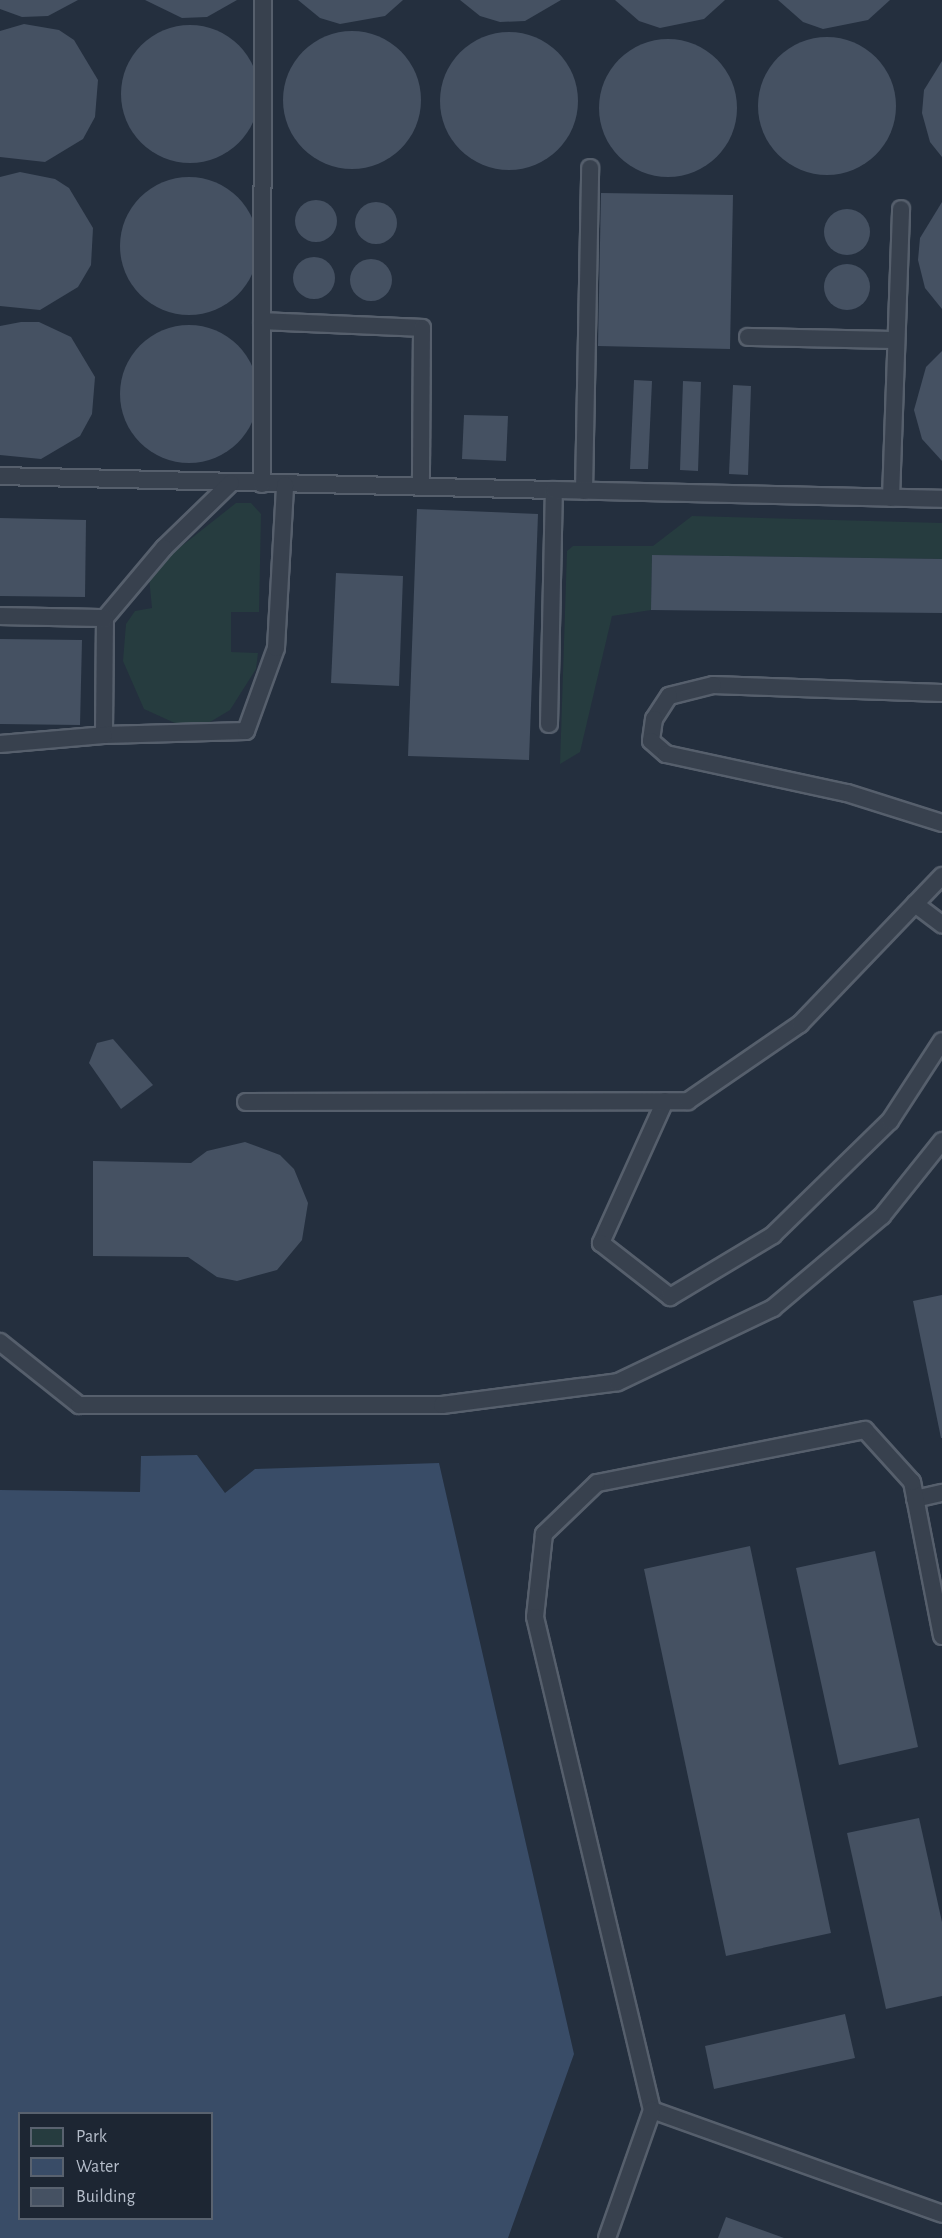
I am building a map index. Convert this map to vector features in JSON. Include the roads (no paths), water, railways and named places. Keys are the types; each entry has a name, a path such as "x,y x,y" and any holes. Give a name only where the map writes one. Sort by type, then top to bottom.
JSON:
{"lane":[{"path":"262,484 263,0"},
{"path":"584,491 590,168"},
{"path":"891,498 901,209"},
{"path":"262,321 422,328 421,487"},
{"path":"748,337 897,340"},
{"path":"0,476 942,500"},
{"path":"104,735 105,618 164,548 231,483"},
{"path":"0,744 104,735 246,731 276,648 285,485"},
{"path":"549,724 554,490"},
{"path":"0,616 105,618"},
{"path":"942,693 713,685 669,696 654,719 651,741 666,754 847,793 942,823"},
{"path":"246,1102 688,1101 800,1024 942,876"},
{"path":"915,904 942,924"},
{"path":"665,1101 602,1243 670,1297 773,1235 890,1121 942,1041"},
{"path":"0,1342 79,1405 442,1405 618,1382 773,1308 882,1216 942,1141"},
{"path":"607,2238 652,2110 535,1617 544,1534 597,1483 865,1430 912,1482 942,1636"},
{"path":"915,1499 942,1493"},
{"path":"652,2110 942,2214"}],"water":[{"path":"197,1455 225,1493 255,1469 439,1463 574,2054 508,2238 0,2238 0,1490 140,1492 141,1456"}]}
